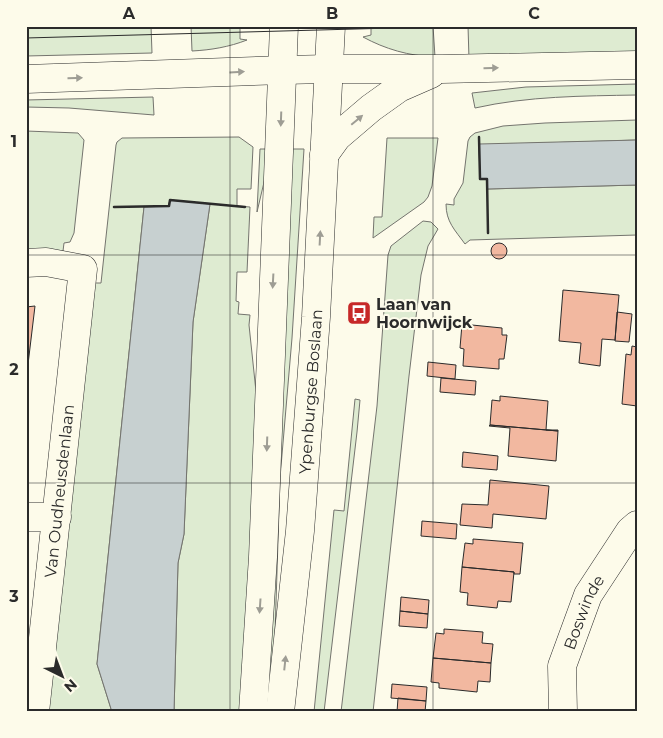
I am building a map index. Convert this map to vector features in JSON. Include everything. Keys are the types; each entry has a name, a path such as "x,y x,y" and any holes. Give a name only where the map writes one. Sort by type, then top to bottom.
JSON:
{"main road":[{"path":"253,712 263,557 284,26"},
{"name":"Ypenburgse Boslaan","path":"280,712 300,531 316,317 331,26"},
{"path":"26,79 328,69 637,66"},
{"path":"324,155 338,137 371,108 399,88 442,69"},
{"name":"Van Oudheusdenlaan","path":"26,263 46,262 83,270 35,712"},
{"path":"26,517 57,517"},
{"name":"Boswinde","path":"563,712 562,666 588,595 630,531 637,525"}],"green space":[{"path":"26,26 151,26 152,53 26,56"},
{"path":"191,26 240,26 240,39 247,40 220,48 192,51"},
{"path":"371,26 433,26 435,57 398,51 363,37 371,35"},
{"path":"468,26 637,26 637,54 469,59"},
{"path":"637,84 637,95 535,99 475,108 472,93 526,87"},
{"path":"153,97 154,115 69,108 26,107 26,100"},
{"path":"637,120 637,140 479,145 480,179 487,179 487,189 637,185 637,235 470,240 465,244 452,226 446,210 446,204 454,205 454,199 463,183 468,141 475,133 503,126"},
{"path":"26,131 78,133 84,140 74,233 70,242 64,243 63,251 26,252"},
{"path":"239,137 253,147 251,189 237,189 237,206 250,207 247,272 237,272 236,301 239,302 238,314 250,315 249,325 259,420 248,712 174,712 178,563 184,534 193,322 210,204 170,200 169,206 144,207 97,664 112,712 45,712 93,283 101,283 117,142 122,138"},
{"path":"387,138 438,138 432,186 424,202 373,238 374,217 382,217"},
{"path":"260,149 269,149 269,161 257,212"},
{"path":"289,149 304,149 292,338 280,478 273,697 263,712"},
{"path":"423,221 431,222 438,229 428,246 421,275 373,712 341,712 377,406 388,255 391,246"},
{"path":"355,399 360,400 357,432 324,712 314,712 334,510 344,511"}],"shaded area":[{"path":"637,140 637,185 487,189 487,179 480,179 479,144"},
{"path":"170,200 210,204 193,322 184,534 178,563 174,712 112,712 97,664 144,207 168,206"}],"building":[{"path":"496,243 502,243 507,248 505,257 496,259 491,254 491,248"},
{"path":"563,290 619,295 615,340 602,339 600,366 579,363 581,343 559,341"},
{"path":"35,306 26,381 26,307"},
{"path":"617,312 632,314 629,342 615,341"},
{"path":"462,324 502,328 502,335 507,335 504,359 499,359 499,369 463,366 464,349 460,348"},
{"path":"632,346 637,347 637,406 622,404 626,354 631,355"},
{"path":"428,362 456,365 455,379 427,376"},
{"path":"441,378 476,381 475,395 440,392"},
{"path":"500,396 548,401 546,430 490,425 492,400 500,401"},
{"path":"490,425 558,431 556,461 508,456 510,428"},
{"path":"463,452 498,456 497,470 462,467"},
{"path":"490,480 549,486 546,519 493,514 492,528 460,525 462,504 488,505"},
{"path":"422,521 457,524 456,539 421,536"},
{"path":"473,539 523,543 520,574 462,567 465,543 473,544"},
{"path":"462,567 514,572 511,602 498,601 497,608 467,605 468,593 460,592"},
{"path":"401,597 429,600 428,614 400,611"},
{"path":"400,611 428,614 427,628 399,626"},
{"path":"444,629 483,632 482,643 493,644 491,663 433,658 436,633 444,634"},
{"path":"433,658 491,663 490,682 478,681 477,692 439,688 439,683 431,682"},
{"path":"392,684 427,687 426,701 391,698"},
{"path":"398,698 426,701 425,712 397,712"}],"tram line":[{"path":"26,38 466,26"}],"wall":[{"path":"479,137 480,179 487,179 488,233"},
{"path":"114,207 169,206 170,200 245,207"}],"place":[{"name":"Laan van Hoornwijck","path":"359,313"}]}
